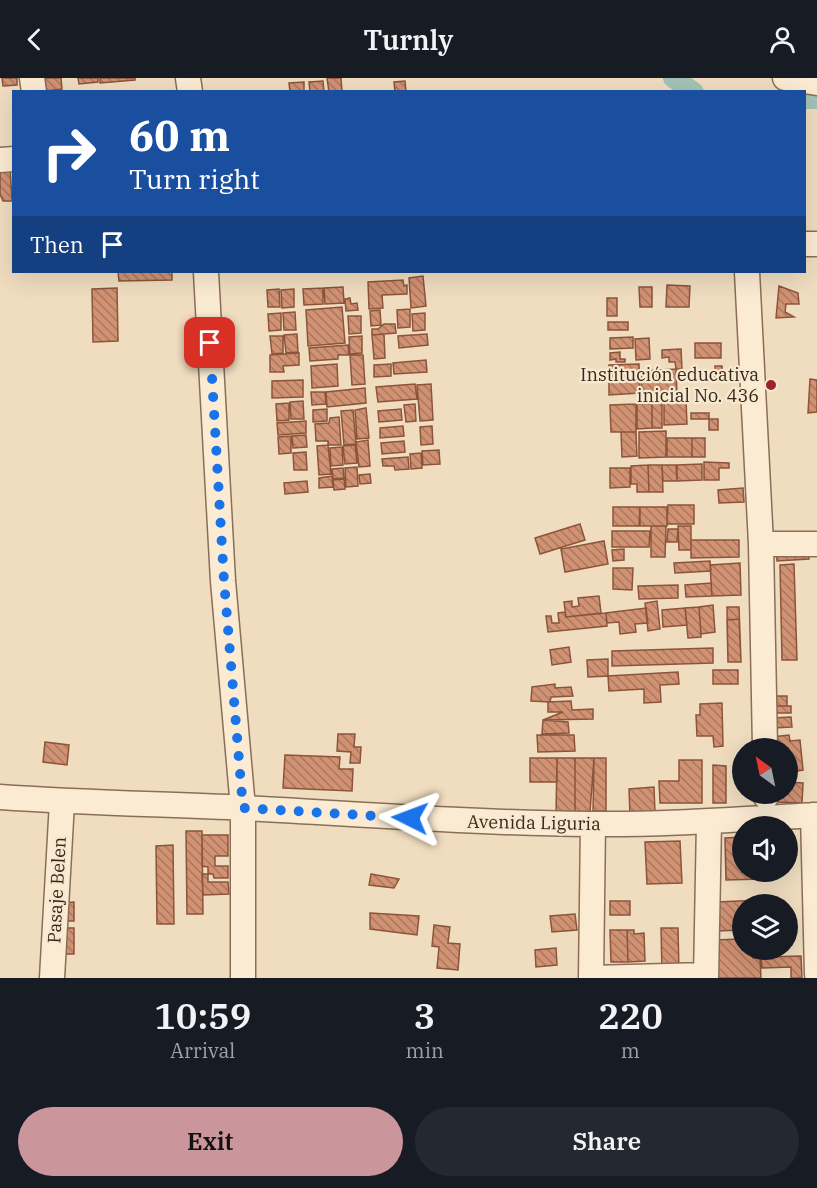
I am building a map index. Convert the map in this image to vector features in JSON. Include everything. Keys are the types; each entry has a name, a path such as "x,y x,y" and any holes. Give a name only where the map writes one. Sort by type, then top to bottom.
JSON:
{"street":[{"path":"785,78 817,83"},
{"path":"206,273 224,581 243,808 243,978"},
{"path":"747,273 761,544 765,738"},
{"path":"761,544 817,544"},
{"name":"Avenida Liguria","path":"0,796 62,802 243,808 481,822 592,824 709,822 815,815"},
{"name":"Pasaje Belen","path":"52,978 62,802"},
{"path":"815,815 817,974"},
{"path":"592,824 591,978 706,976 709,822"}],"building":[{"path":"2,78 17,78 17,85 3,86"},
{"path":"45,78 61,78 62,89 46,90"},
{"path":"78,78 98,78 98,82 79,84"},
{"path":"100,78 135,78 135,80 100,83"},
{"path":"327,78 341,78 342,90 329,90"},
{"path":"323,81 324,90 310,90 309,82"},
{"path":"405,81 406,90 395,90 394,82"},
{"path":"304,82 304,90 290,90 289,83"},
{"path":"0,167 10,167 12,201 3,201 0,194"},
{"path":"118,273 172,273 172,280 119,281"},
{"path":"423,276 426,306 411,308 409,278"},
{"path":"403,280 404,286 407,285 407,294 382,295 383,308 369,309 368,282"},
{"path":"667,285 690,286 689,307 666,307"},
{"path":"779,286 798,293 799,304 786,304 785,312 794,317 776,318"},
{"path":"343,287 344,303 325,304 324,288"},
{"path":"639,287 652,287 652,307 640,307"},
{"path":"117,288 118,341 93,342 92,289"},
{"path":"323,288 323,304 304,305 303,289"},
{"path":"279,289 280,307 268,307 267,290"},
{"path":"294,289 294,307 282,308 281,290"},
{"path":"350,298 351,304 357,303 358,310 346,311 345,299"},
{"path":"607,298 617,298 617,316 607,316"},
{"path":"342,307 345,343 308,346 306,310"},
{"path":"410,309 410,327 398,328 397,310"},
{"path":"380,310 381,325 371,326 370,311"},
{"path":"295,312 296,330 284,330 283,313"},
{"path":"281,313 281,330 269,331 268,314"},
{"path":"425,313 425,330 413,331 412,314"},
{"path":"348,316 361,316 361,333 349,334"},
{"path":"608,322 628,322 628,330 608,330"},
{"path":"384,324 395,324 396,333 372,335 372,329 378,329"},
{"path":"297,334 298,352 286,353 284,335"},
{"path":"384,334 385,358 374,359 372,335"},
{"path":"427,334 428,345 399,348 398,336"},
{"path":"270,336 283,336 283,353 272,354"},
{"path":"362,336 362,353 350,354 349,337"},
{"path":"633,337 633,348 610,349 610,338"},
{"path":"649,338 650,359 636,360 635,339"},
{"path":"695,343 721,343 721,358 695,358"},
{"path":"348,345 349,355 338,355 338,359 310,361 309,348"},
{"path":"681,349 682,369 676,369 675,362 669,362 669,357 662,358 662,350"},
{"path":"620,352 620,359 625,359 625,362 610,360 610,353"},
{"path":"299,353 299,365 283,366 284,372 270,372 270,355"},
{"path":"350,355 363,355 365,384 352,385"},
{"path":"426,360 427,372 394,374 393,363"},
{"path":"337,364 338,386 312,388 311,366"},
{"path":"391,364 391,376 374,377 374,365"},
{"path":"639,364 640,393 609,395 609,365"},
{"path":"715,366 722,366 723,381 715,381"},
{"path":"676,369 677,394 642,395 641,371"},
{"path":"810,379 817,380 817,412 808,413"},
{"path":"303,380 303,397 272,398 272,381"},
{"path":"415,384 417,399 378,402 376,387"},
{"path":"431,384 433,420 420,421 417,385"},
{"path":"365,388 366,403 327,407 326,392"},
{"path":"311,392 325,392 326,404 312,405"},
{"path":"303,401 304,419 291,419 290,402"},
{"path":"686,401 687,424 664,425 664,402"},
{"path":"652,402 662,402 662,428 652,428"},
{"path":"289,403 289,420 277,421 276,404"},
{"path":"415,404 416,421 406,422 404,405"},
{"path":"636,404 636,432 611,432 610,405"},
{"path":"637,404 652,404 652,428 637,429"},
{"path":"366,408 369,438 357,439 355,410"},
{"path":"327,409 327,421 313,422 313,410"},
{"path":"401,409 402,420 379,422 378,411"},
{"path":"353,410 356,444 344,445 341,411"},
{"path":"691,413 709,413 709,419 691,419"},
{"path":"339,417 341,445 328,445 328,441 316,441 315,424 329,423 330,418"},
{"path":"709,419 718,419 718,430 709,430"},
{"path":"306,421 306,433 278,435 277,423"},
{"path":"403,426 404,436 380,438 380,428"},
{"path":"432,426 433,444 421,445 420,427"},
{"path":"666,431 666,457 639,458 639,432"},
{"path":"621,432 636,432 637,456 622,457"},
{"path":"306,435 307,447 293,448 292,436"},
{"path":"291,436 291,453 279,454 278,437"},
{"path":"667,438 692,438 692,457 667,457"},
{"path":"692,438 705,438 705,457 692,457"},
{"path":"368,440 370,466 359,467 356,442"},
{"path":"404,441 405,452 382,454 381,443"},
{"path":"328,445 331,474 319,475 317,446"},
{"path":"355,445 357,463 345,464 343,446"},
{"path":"342,447 343,465 331,466 330,448"},
{"path":"439,450 440,464 423,465 422,451"},
{"path":"306,452 307,470 294,470 293,453"},
{"path":"421,453 422,468 411,469 410,454"},
{"path":"408,457 409,469 395,470 394,466 383,466 382,459"},
{"path":"704,462 729,463 729,468 719,468 719,480 704,480"},
{"path":"702,464 702,480 677,481 677,465"},
{"path":"648,465 649,492 637,492 637,484 631,484 631,466"},
{"path":"648,465 662,465 663,492 649,492"},
{"path":"662,465 676,465 677,481 663,481"},
{"path":"357,467 358,486 346,487 345,468"},
{"path":"343,468 344,478 333,479 332,469"},
{"path":"610,468 630,468 630,487 610,488"},
{"path":"370,474 371,483 360,484 359,475"},
{"path":"332,476 333,487 319,488 319,478"},
{"path":"344,479 345,489 334,490 333,480"},
{"path":"307,481 308,492 285,494 284,483"},
{"path":"743,488 744,502 719,503 718,490"},
{"path":"668,505 694,505 694,524 667,524"},
{"path":"613,507 640,507 639,526 613,526"},
{"path":"640,507 667,507 667,526 640,526"},
{"path":"580,524 585,540 540,554 535,538"},
{"path":"651,526 666,526 665,557 651,557"},
{"path":"678,526 691,526 691,550 679,550"},
{"path":"668,529 678,529 677,542 667,542"},
{"path":"612,531 650,531 649,547 612,547"},
{"path":"691,540 739,540 739,557 691,558"},
{"path":"604,541 608,564 565,572 561,549"},
{"path":"808,544 809,559 777,561 776,546"},
{"path":"624,549 624,560 613,561 612,550"},
{"path":"710,561 711,571 675,573 674,563"},
{"path":"740,563 741,595 712,596 710,565"},
{"path":"794,564 797,660 782,660 780,565"},
{"path":"613,568 633,568 632,590 613,589"},
{"path":"711,583 712,596 686,597 685,585"},
{"path":"678,585 678,598 639,599 638,586"},
{"path":"599,596 601,613 566,617 564,602 572,601 572,607 579,606 578,598"},
{"path":"657,601 660,629 648,631 645,603"},
{"path":"713,605 715,632 701,634 699,607"},
{"path":"699,607 701,637 688,638 685,608"},
{"path":"727,607 739,607 741,662 728,662"},
{"path":"646,608 648,623 635,624 636,632 620,634 619,622 607,623 606,613"},
{"path":"685,608 687,625 663,627 662,610"},
{"path":"565,612 566,617 606,613 607,626 548,632 546,616 551,616 552,623 559,623 558,613"},
{"path":"739,619 741,662 728,662 727,620"},
{"path":"569,647 571,662 552,665 550,650"},
{"path":"713,648 713,663 612,666 612,651"},
{"path":"608,659 608,676 588,677 587,660"},
{"path":"713,670 738,670 738,684 713,684"},
{"path":"678,672 679,684 660,685 661,702 644,703 644,689 609,691 608,676"},
{"path":"555,684 555,688 571,687 573,696 551,697 550,702 531,701 532,687"},
{"path":"774,696 787,696 787,706 774,706"},
{"path":"571,701 572,710 593,709 593,719 543,720 563,712 548,712 548,702"},
{"path":"722,703 723,746 714,747 713,736 697,736 696,715 700,715 700,704"},
{"path":"774,706 791,706 791,713 774,713"},
{"path":"791,717 792,727 773,728 772,718"},
{"path":"543,720 568,722 569,733 542,734"},
{"path":"338,734 355,734 354,747 361,747 360,763 350,763 351,752 337,751"},
{"path":"537,735 574,735 575,751 538,752"},
{"path":"789,735 790,738 772,738"},
{"path":"798,740 800,740 803,770 798,771"},
{"path":"45,742 69,745 67,765 43,762"},
{"path":"285,755 340,757 339,769 353,769 352,791 283,788"},
{"path":"530,758 557,758 557,782 530,782"},
{"path":"557,758 575,758 575,816 556,816"},
{"path":"575,758 594,758 590,812 575,812"},
{"path":"594,758 606,758 606,811 593,811"},
{"path":"679,760 702,760 702,803 660,803 659,781 679,781"},
{"path":"713,765 726,766 726,803 713,803"},
{"path":"798,783 803,783 802,803 798,803"},
{"path":"654,787 655,813 630,815 629,789"},
{"path":"186,831 202,831 203,914 187,914"},
{"path":"202,835 228,835 228,856 215,856 215,866 228,866 228,878 214,878 213,874 208,874 208,867 202,866"},
{"path":"725,838 732,838 732,880 726,880"},
{"path":"680,841 682,883 647,884 645,842"},
{"path":"173,845 174,924 157,924 156,846"},
{"path":"202,874 208,874 208,882 228,882 229,894 203,895"},
{"path":"371,874 399,879 394,888 369,885"},
{"path":"610,901 630,901 630,915 610,915"},
{"path":"732,901 732,930 717,931 716,902"},
{"path":"74,902 74,921 58,921 58,903"},
{"path":"370,913 419,916 417,935 370,929"},
{"path":"575,914 577,930 552,932 550,916"},
{"path":"434,925 450,927 448,943 460,944 458,970 437,968 439,947 432,946"},
{"path":"57,928 74,928 74,954 57,954"},
{"path":"661,928 678,928 679,972 662,973"},
{"path":"610,930 627,930 628,962 611,962"},
{"path":"627,930 634,930 634,934 644,933 645,961 628,962"},
{"path":"732,939 732,960 760,960 761,978 714,978 713,940"},
{"path":"556,948 557,965 536,967 535,950"},
{"path":"798,956 801,956 802,978 791,978 791,967 762,968 761,960 798,960"}],"waterway":[{"path":"673,78 691,90"},
{"path":"806,99 817,99"}],"place":[{"name":"Institución educativa inicial No. 436","path":"771,385"}],"route":[{"path":"210,343 224,581 243,808 410,818"}]}
